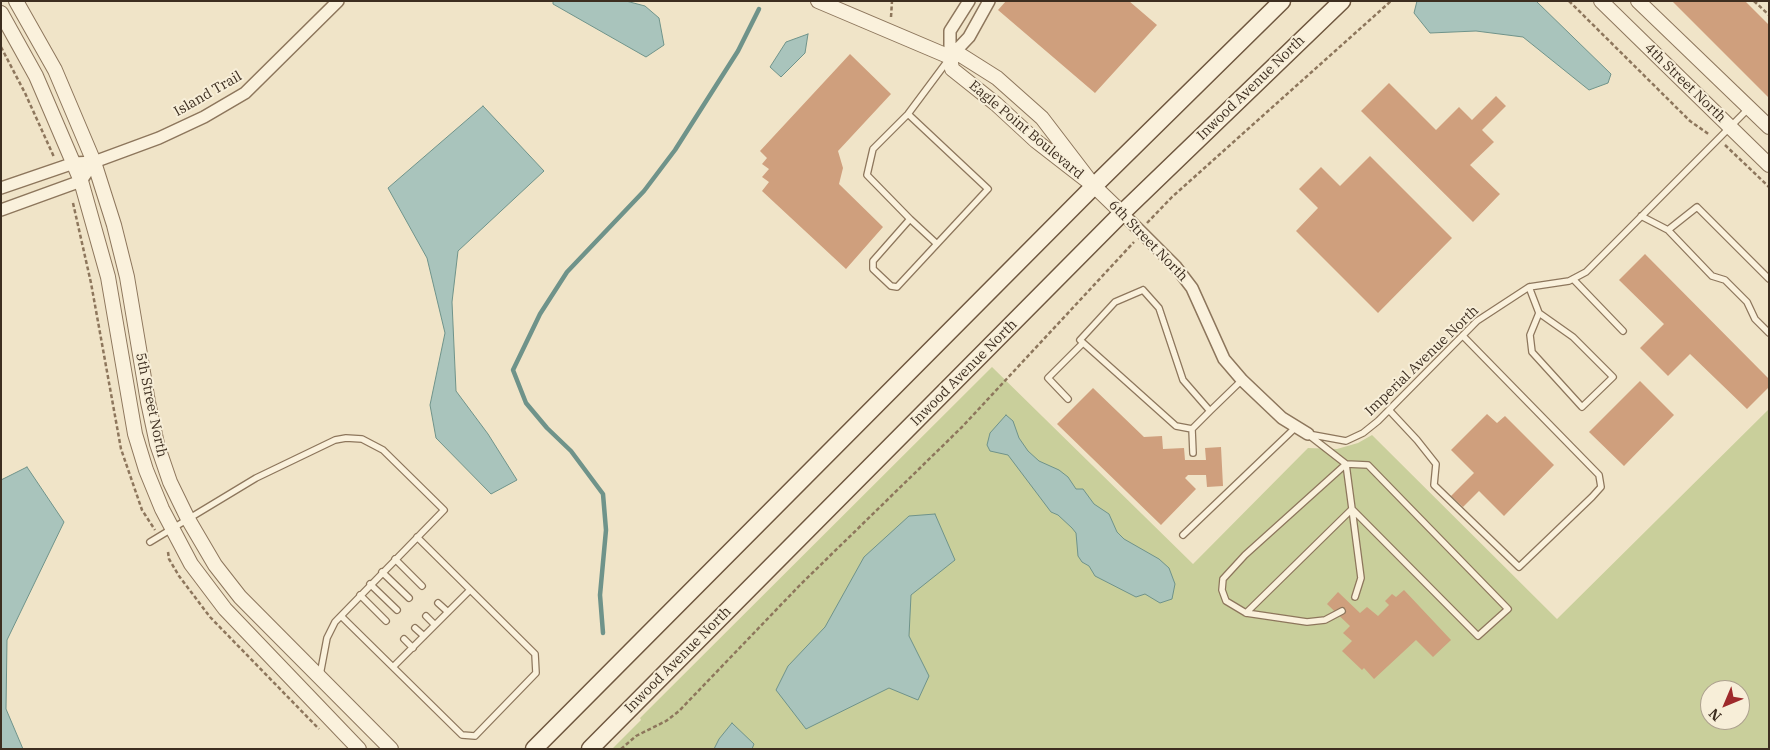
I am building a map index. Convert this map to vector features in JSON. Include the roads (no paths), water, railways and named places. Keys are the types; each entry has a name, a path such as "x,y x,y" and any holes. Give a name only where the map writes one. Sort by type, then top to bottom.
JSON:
{"main road":[{"path":"534,749 1094,186 1282,1"},
{"name":"Inwood Avenue North","path":"590,749 1122,213 1342,1"}],"street":[{"name":"5th Street North","path":"16,1 58,78 94,162 114,225 127,277 157,444 170,482 188,519 212,560 240,597 391,749"},
{"name":"Island Trail","path":"1,188 74,163 94,162 159,138 204,117 245,93 338,1"},
{"name":"Eagle Point Boulevard","path":"818,1 950,57 959,54 997,78 1042,118 1094,186"},
{"path":"950,57 950,31 969,1"},
{"path":"950,57 969,37 989,1"},
{"name":"4th Street North","path":"1600,1 1769,165"},
{"name":"4th Street North","path":"1638,1 1769,127"},
{"name":"5th Street North","path":"1,13 36,76 80,181 108,277 135,434 152,488 171,529 195,570 225,609 359,749"},
{"name":"Eagle Point Boulevard","path":"950,57 952,69 996,104 1036,142 1094,186"},
{"path":"1,210 80,181 94,162"},
{"name":"6th Street North","path":"1094,186 1176,267 1192,288 1224,358 1242,380 1282,418 1308,434"}],"lane":[{"path":"937,244 867,174 874,149 908,114 950,57"},
{"name":"Imperial Avenue North","path":"1308,434 1346,442 1363,433 1389,410 1477,321 1529,287 1573,279 1586,272 1749,108"},
{"path":"908,114 988,189 898,287 891,286 873,268 873,261 910,219"},
{"path":"1668,230 1697,207 1769,279"},
{"path":"1641,216 1668,230 1707,271 1717,278 1725,280 1747,302 1755,319 1769,333"},
{"path":"1573,279 1623,331"},
{"path":"1529,287 1539,313 1573,337 1613,376 1582,407 1532,352 1530,335 1539,313"},
{"path":"1192,429 1176,426 1080,340 1115,302 1143,290 1159,308 1183,380 1210,411"},
{"path":"1389,410 1436,464 1434,485 1519,567 1592,498 1601,487 1599,475 1463,336"},
{"path":"1068,399 1048,378 1083,343"},
{"path":"1193,453 1192,429 1242,380"},
{"path":"1183,535 1296,427"},
{"path":"1308,434 1346,464 1368,465 1508,609 1478,636 1352,509"},
{"path":"150,542 298,457 335,440 355,437 369,441 382,450 444,510 335,622 327,638 320,678"},
{"path":"1346,464 1361,578 1355,597"},
{"path":"1342,611 1325,620 1308,622 1246,613 1226,601 1222,590 1224,579 1245,555 1346,464"},
{"path":"1246,613 1352,509"},
{"path":"341,616 462,735 475,736 536,673 535,654 417,537"},
{"path":"395,559 422,586"},
{"path":"382,572 409,598"},
{"path":"370,584 397,610"},
{"path":"393,667 470,590"},
{"path":"360,595 386,621"},
{"path":"438,603 448,612"},
{"path":"426,616 436,625"},
{"path":"415,628 424,636"},
{"path":"404,639 413,648"}],"water":[{"path":"553,1 626,1 645,6 659,18 664,45 646,57 553,4"},
{"path":"1417,1 1536,1 1611,74 1608,83 1589,90 1523,37 1476,31 1430,33 1414,13"},
{"path":"808,34 805,53 781,77 770,67 786,42"},
{"path":"483,106 544,171 458,251 452,302 456,391 488,434 517,480 491,494 436,438 430,405 445,333 427,258 388,188"},
{"path":"1006,415 1013,421 1019,438 1028,451 1039,461 1059,470 1068,477 1076,489 1083,489 1094,504 1109,514 1117,532 1124,539 1159,559 1169,568 1175,584 1172,599 1160,603 1145,594 1136,597 1095,576 1089,566 1082,562 1078,556 1076,533 1072,528 1058,515 1051,512 1008,455 990,451 987,445 990,433"},
{"path":"27,467 64,522 7,640 6,709 23,749 1,749 1,480"},
{"path":"935,514 955,560 911,595 909,636 929,676 918,700 889,688 806,729 776,690 788,666 825,627 864,557 909,516"},
{"path":"732,723 754,744 752,749 714,749 719,739"}],"waterway":[{"path":"603,633 600,595 606,530 603,494 571,451 547,428 526,403 513,370 540,314 567,272 644,191 675,150 738,51 759,9"}]}
